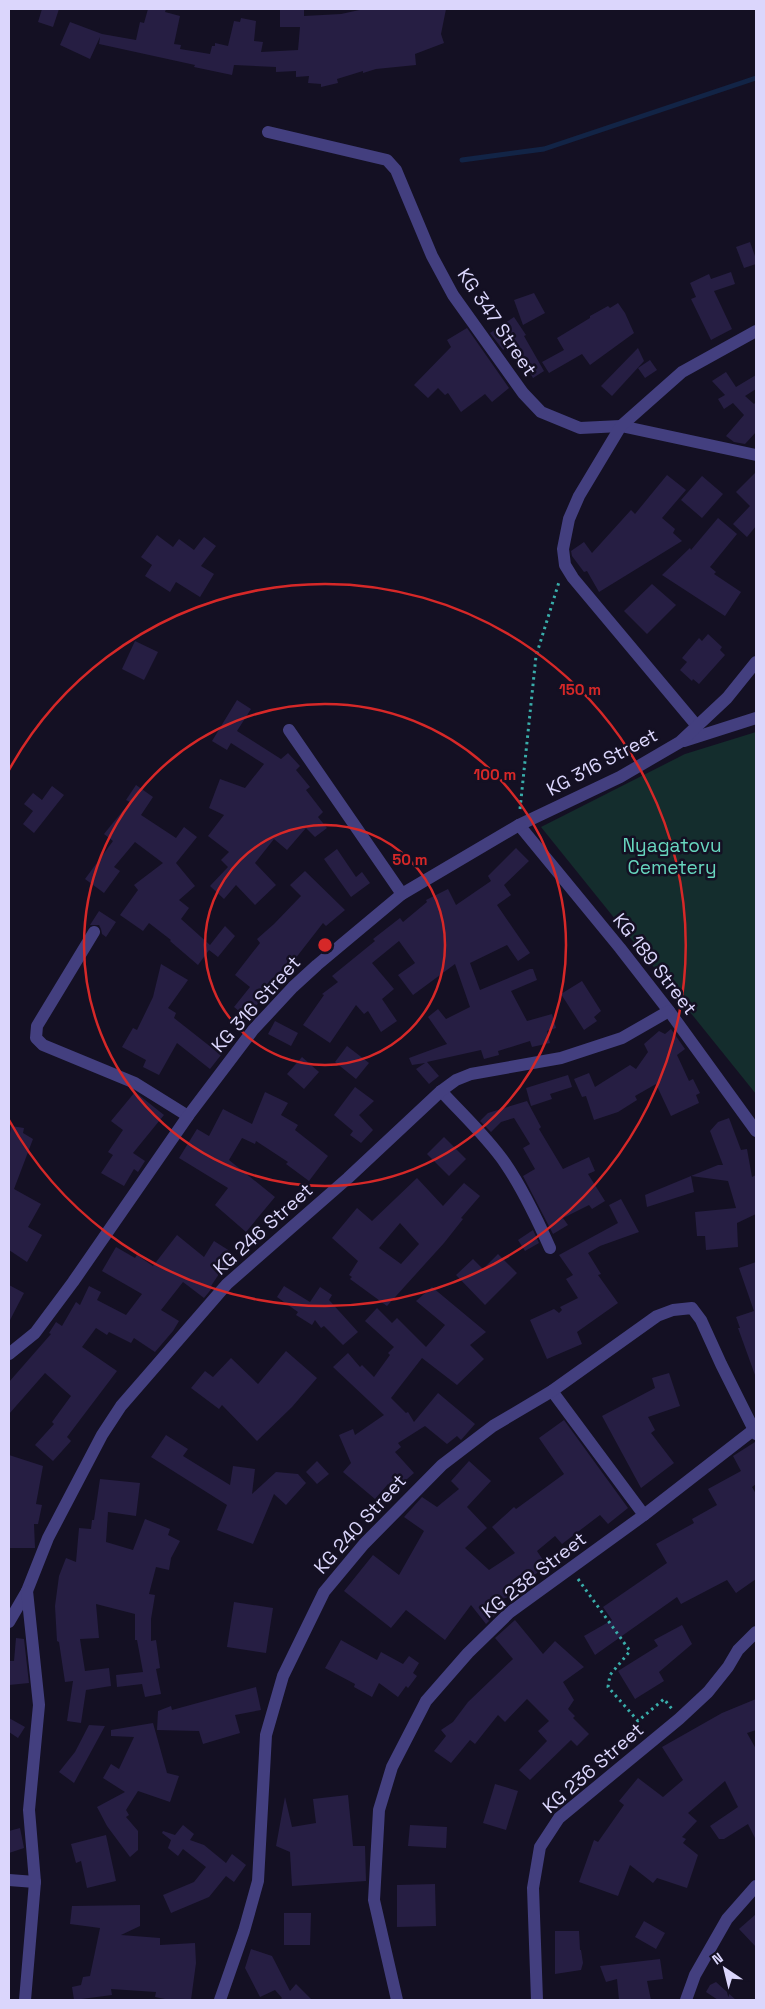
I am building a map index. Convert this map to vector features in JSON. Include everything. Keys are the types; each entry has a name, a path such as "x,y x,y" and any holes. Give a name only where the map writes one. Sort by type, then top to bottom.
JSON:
{"street":[{"name":"KG 347 Street","path":"268,132 387,160 396,170 432,256 453,295 523,393 541,412 580,428 621,426 756,455"},
{"path":"697,726 573,578 565,565 563,549 569,519 580,496 621,426 682,372 756,331"},
{"name":"KG 316 Street","path":"9,1354 40,1326 73,1282 188,1116 253,1030 293,987 402,894 519,825 620,777 680,742 727,698 756,662"},
{"path":"680,742 756,718"},
{"path":"288,730 402,894"},
{"name":"KG 189 Street","path":"519,825 669,1011 756,1131"},
{"path":"94,932 37,1026 36,1038 43,1045 135,1083 188,1116"},
{"name":"KG 246 Street","path":"9,1622 27,1591 48,1538 102,1435 121,1406 227,1284 348,1178 441,1091 456,1080 471,1074 561,1058 622,1038 669,1011"},
{"path":"441,1091 504,1162 534,1214 550,1248"},
{"name":"KG 240 Street","path":"220,2000 244,1931 258,1881 266,1735 283,1676 324,1592 364,1544 442,1465 493,1426 552,1391 657,1316 673,1310 692,1308 702,1320 720,1364 755,1431"},
{"path":"552,1391 644,1515"},
{"name":"KG 238 Street","path":"397,2000 374,1900 379,1810 392,1766 426,1701 468,1653 510,1613 755,1431"},
{"path":"25,2000 35,1882 29,1810 39,1705 27,1591"},
{"name":"KG 236 Street","path":"537,2000 532,1888 540,1847 559,1818 679,1719 708,1692 728,1667 738,1650 756,1632"},
{"path":"9,1880 35,1882"},
{"path":"686,2000 695,1975 727,1919 756,1886"}],"path":[{"path":"519,825 536,656 565,565"},
{"name":"KG 236 Street","path":"571,1569 630,1652 610,1675 608,1686 638,1721 664,1699 679,1719"}],"green space":[{"name":"Nyagatovu Cemetery","path":"756,732 756,1094 541,827 685,754"}],"building":[{"path":"42,9 59,9 53,27 38,22"},
{"path":"148,9 166,9 165,12 180,16 174,44 181,45 180,49 210,54 215,43 228,46 234,21 240,22 241,18 256,21 254,41 263,42 261,52 298,50 300,27 280,27 280,9 304,9 304,16 341,14 364,9 446,9 441,34 444,43 415,54 416,65 376,69 363,73 363,71 337,79 338,83 321,87 321,84 308,83 309,76 296,77 296,71 276,72 276,67 234,65 232,75 99,44 100,37 90,59 60,45 70,22 102,34 136,40 140,22 144,23"},
{"path":"750,242 756,264 744,268 736,247"},
{"path":"731,272 735,284 714,291 732,329 711,340 691,299 696,297 690,283 709,274 711,279"},
{"path":"534,293 545,313 523,325 514,300"},
{"path":"618,303 634,333 590,365 582,354 549,373 542,362 564,350 557,338 590,318 590,316"},
{"path":"514,317 526,335 524,336 544,371 533,378 513,343 503,350 490,333"},
{"path":"467,328 509,388 492,402 485,394 461,412 448,393 445,395 438,388 428,398 414,385 451,347 447,340"},
{"path":"638,348 644,361 612,396 601,386"},
{"path":"650,360 657,370 645,378 638,368"},
{"path":"726,372 736,387 756,375 756,389 745,396 754,404 756,402 756,432 745,444 734,442 726,436 744,415 733,403 724,409 718,399 725,395 712,381"},
{"path":"756,472 756,526 747,537 733,524 750,506 736,492"},
{"path":"667,475 686,490 662,518 675,529 673,533 682,541 599,592 587,571 584,572 572,556 571,551 584,542 592,553 631,510 635,514"},
{"path":"702,476 723,494 702,518 681,500"},
{"path":"718,518 737,534 710,567 716,572 714,574 741,592 725,616 662,575 690,548 691,550"},
{"path":"157,535 173,547 179,539 194,550 204,537 216,546 201,566 214,574 200,597 176,582 170,592 145,576 152,565 141,557"},
{"path":"652,584 676,605 647,634 624,611"},
{"path":"708,634 722,647 720,650 725,655 699,684 693,679 692,681 680,670 687,662 682,658 699,638 702,641"},
{"path":"135,641 158,652 144,680 122,669"},
{"path":"237,700 251,709 237,731 281,759 288,753 300,766 296,770 310,787 306,790 323,812 318,817 327,828 315,837 306,828 287,850 274,839 255,863 276,885 255,905 236,885 224,899 210,886 228,867 221,860 229,852 208,836 224,815 209,808 220,779 245,788 264,764 231,743 227,750 212,741"},
{"path":"136,785 153,797 141,815 176,838 184,827 197,837 176,863 195,886 179,900 189,908 181,919 210,945 225,926 235,936 218,957 209,950 198,965 149,923 143,931 120,915 138,890 134,885 163,863 135,842 114,867 120,871 104,893 85,879 113,841 104,834 130,802 126,800"},
{"path":"52,786 64,795 34,833 23,824 33,811 24,804 33,793 42,800"},
{"path":"516,848 529,861 504,885 511,895 497,905 530,953 518,961 507,945 470,963 480,990 533,969 537,980 511,991 527,1021 552,1014 556,1028 547,1031 550,1043 532,1047 530,1041 498,1051 499,1055 484,1059 481,1050 427,1062 439,1076 429,1084 416,1069 425,1063 412,1065 409,1058 447,1044 428,1017 438,1009 446,1019 470,1007 455,964 413,995 398,975 415,963 399,941 372,963 394,989 382,999 397,1021 381,1032 368,1011 364,1014 356,1005 330,1043 303,1025 324,995 322,994 338,982 332,976 375,941 373,939 400,918 403,922 427,902 426,900 448,889 456,905 491,881 488,876"},
{"path":"337,849 356,877 362,872 370,883 351,897 324,859"},
{"path":"305,871 345,910 326,926 323,923 295,959 270,982 274,986 255,1007 257,1009 249,1019 234,1007 250,987 235,975 260,943 257,939 301,896 290,885"},
{"path":"99,911 116,922 106,937 102,934 99,925 90,925"},
{"path":"161,964 188,980 168,1008 176,1013 174,1018 221,1055 210,1069 177,1043 159,1075 143,1067 146,1060 122,1047 133,1028 137,1030 153,997"},
{"path":"582,981 601,1011 594,1017 597,1021 584,1030 561,994"},
{"path":"275,1021 298,1033 291,1046 268,1034"},
{"path":"671,1029 685,1049 677,1055 689,1081 693,1079 700,1093 696,1095 699,1103 671,1116 656,1084 635,1096 637,1100 618,1112 594,1120 586,1096 582,1097 574,1079 589,1073 595,1087 630,1065 636,1069 648,1052 644,1044 659,1031 665,1034"},
{"path":"347,1046 369,1063 356,1079 335,1062"},
{"path":"302,1057 319,1072 304,1089 287,1074"},
{"path":"568,1075 572,1087 550,1094 552,1099 531,1106 526,1088"},
{"path":"355,1087 374,1101 359,1115 373,1130 361,1143 350,1135 353,1131 334,1115"},
{"path":"135,1092 164,1115 133,1153 145,1161 138,1172 134,1169 124,1186 101,1173 113,1155 108,1152 123,1130 111,1121"},
{"path":"265,1092 288,1103 281,1115 298,1125 295,1130 328,1156 309,1181 286,1164 288,1162 256,1141 255,1144 242,1138 229,1160 275,1197 246,1232 215,1205 228,1188 179,1158 197,1129 209,1136 223,1109 252,1124"},
{"path":"527,1101 541,1127 539,1129 563,1169 589,1157 595,1171 588,1174 605,1201 592,1209 589,1205 563,1218 568,1225 553,1234 523,1176 535,1169 523,1148 530,1144 514,1118 501,1122 491,1132 480,1121 488,1113"},
{"path":"729,1118 741,1150 747,1149 752,1177 756,1175 756,1214 737,1223 738,1247 706,1250 705,1236 697,1236 695,1212 736,1208 728,1181 691,1176 718,1165 723,1165 710,1131 718,1122"},
{"path":"11,1126 24,1128 23,1133 33,1139 14,1189 41,1204 28,1227 42,1235 27,1262 9,1250 9,1142"},
{"path":"444,1137 466,1159 449,1176 427,1154"},
{"path":"691,1176 694,1192 647,1207 645,1195"},
{"path":"417,1178 443,1206 464,1183 480,1196 461,1218 463,1219 444,1243 387,1306 350,1279 352,1277 349,1275 358,1261 332,1238 357,1208 372,1221","holes":["400,1223 419,1244 401,1264 379,1248"]},
{"path":"621,1199 639,1232 600,1246 588,1253 601,1274 598,1275 618,1303 577,1332 582,1344 547,1359 530,1320 554,1309 559,1313 562,1310 560,1307 578,1298 566,1279 573,1275 559,1255 618,1223 609,1205"},
{"path":"533,1230 539,1243 525,1251 518,1240"},
{"path":"177,1235 204,1257 214,1241 233,1253 211,1286 213,1287 204,1298 183,1282 161,1310 179,1321 155,1352 134,1338 131,1343 109,1332 107,1335 96,1328 82,1347 117,1371 67,1437 71,1441 53,1461 35,1445 54,1424 52,1422 71,1396 45,1373 9,1414 9,1382 51,1334 49,1333 56,1322 62,1326 76,1302 80,1305 89,1286 101,1292 97,1300 126,1315 142,1294 102,1271 116,1247 135,1258 137,1255 153,1266"},
{"path":"498,1254 517,1273 485,1305 456,1275 473,1259 483,1269"},
{"path":"756,1262 755,1375 738,1328 740,1328 736,1317 754,1311 739,1268"},
{"path":"9,1285 24,1293 9,1322"},
{"path":"284,1286 310,1302 320,1287 332,1295 329,1300 358,1332 343,1345 324,1326 321,1328 315,1320 312,1325 296,1315 298,1312 277,1297"},
{"path":"432,1287 486,1332 470,1345 484,1359 457,1385 422,1358 391,1398 406,1413 408,1412 414,1422 438,1393 475,1424 461,1440 457,1436 447,1444 425,1426 398,1443 401,1447 395,1452 414,1473 393,1491 388,1484 375,1499 343,1472 351,1463 339,1435 353,1429 355,1435 384,1415 333,1367 348,1353 360,1367 362,1365 374,1377 390,1355 388,1353 394,1347 365,1321 377,1308 392,1323 397,1318 426,1347 445,1325 416,1301"},
{"path":"286,1351 317,1378 292,1407 257,1441 222,1405 219,1409 191,1388 205,1371 213,1377 231,1358 258,1384"},
{"path":"669,1373 680,1406 648,1417 655,1430 651,1433 674,1463 641,1488 602,1416 655,1388 652,1378"},
{"path":"564,1420 628,1508 608,1524 600,1515 562,1544 555,1536 537,1551 547,1566 527,1580 531,1586 518,1594 487,1604 495,1615 486,1624 471,1605 445,1640 406,1610 391,1628 344,1591 373,1555 399,1575 424,1531 404,1517 422,1497 437,1507 459,1489 451,1481 469,1461 491,1481 467,1507 487,1528 465,1548 489,1570 515,1553 492,1527 514,1507 516,1509 564,1474 539,1438"},
{"path":"166,1435 188,1449 183,1456 230,1485 233,1466 255,1469 252,1494 276,1472 298,1474 306,1483 286,1505 274,1494 253,1544 217,1530 227,1505 151,1457"},
{"path":"755,1442 756,1484 752,1487 756,1494 756,1579 736,1593 727,1580 681,1604 677,1597 595,1655 584,1636 612,1620 603,1607 667,1563 656,1544 694,1523 692,1519 717,1505 708,1489 741,1471 733,1456"},
{"path":"9,1455 43,1466 36,1504 42,1505 38,1524 34,1524 35,1548 9,1548"},
{"path":"317,1461 329,1474 317,1484 306,1472"},
{"path":"100,1479 140,1483 136,1516 108,1512 106,1542 133,1550 145,1519 170,1529 168,1535 180,1541 171,1558 169,1570 156,1567 149,1594 155,1595 151,1619 151,1641 156,1640 160,1668 156,1669 161,1694 145,1697 142,1684 117,1687 116,1675 143,1672 137,1640 135,1640 135,1614 96,1604 99,1638 80,1639 85,1671 109,1668 111,1686 86,1690 81,1723 67,1721 73,1681 65,1682 59,1642 57,1641 55,1606 59,1576 66,1558 76,1562 79,1528 91,1529"},
{"path":"234,1602 273,1608 266,1653 227,1647"},
{"path":"515,1620 543,1654 555,1641 584,1667 563,1682 574,1700 568,1709 575,1716 573,1718 589,1734 577,1746 571,1740 530,1780 519,1770 547,1741 538,1731 549,1721 527,1699 505,1722 498,1715 475,1744 470,1740 451,1763 434,1751 446,1736 441,1730 453,1722 468,1702 513,1659 495,1638"},
{"path":"682,1625 692,1644 659,1672 664,1681 635,1699 618,1671 658,1646 654,1640"},
{"path":"16,1638 24,1639 29,1683 9,1685 9,1661 14,1661"},
{"path":"341,1640 377,1660 381,1652 403,1664 409,1656 419,1663 413,1673 417,1676 398,1697 379,1683 372,1697 354,1687 355,1684 325,1668"},
{"path":"256,1687 261,1710 235,1715 240,1733 203,1744 199,1731 157,1730 158,1711 171,1706 172,1710"},
{"path":"756,1699 756,1730 747,1733 756,1749 756,1840 748,1824 724,1839 719,1839 710,1826 738,1807 725,1781 688,1813 697,1821 682,1837 686,1839 683,1843 698,1855 687,1888 657,1878 653,1883 630,1865 618,1896 579,1882 594,1840 598,1842 624,1805 619,1801 638,1778 663,1797 683,1780 662,1747 722,1713"},
{"path":"9,1718 25,1727 18,1738 9,1732"},
{"path":"153,1723 167,1773 179,1776 170,1802 138,1791 126,1810 129,1815 126,1817 138,1831 138,1850 130,1857 107,1826 97,1807 125,1792 103,1778 111,1764 119,1769 134,1737 111,1736 111,1730"},
{"path":"89,1725 105,1726 74,1783 59,1772 75,1752"},
{"path":"495,1784 518,1791 506,1830 483,1823"},
{"path":"348,1795 353,1846 365,1846 366,1881 292,1886 290,1852 276,1846 285,1797 292,1827 316,1823 313,1799"},
{"path":"183,1825 194,1834 190,1840 204,1845 226,1863 232,1854 246,1865 234,1882 226,1876 209,1897 171,1913 163,1895 194,1882 206,1867 183,1849 178,1856 168,1848 171,1840 162,1833 163,1831 175,1835"},
{"path":"410,1825 447,1827 446,1848 408,1846"},
{"path":"20,1828 24,1848 9,1853 9,1831"},
{"path":"106,1835 116,1881 87,1888 81,1861 76,1863 71,1844"},
{"path":"435,1884 436,1926 397,1927 397,1885"},
{"path":"140,1905 140,1926 121,1935 160,1938 160,1945 195,1943 196,1963 191,2000 170,2000 155,1997 156,1992 111,1989 112,1995 74,2000 72,1987 81,1985 83,1977 90,1976 100,1928 70,1924 72,1906"},
{"path":"284,1913 311,1913 310,1945 284,1945"},
{"path":"756,1914 756,1947 739,1929"},
{"path":"644,1921 665,1933 656,1949 635,1937"},
{"path":"555,1931 579,1931 583,1963 581,1970 555,1974"},
{"path":"251,1949 272,1956 290,1991 296,1984 312,2000 280,2000 282,1998 275,1990 260,1997 245,1968"},
{"path":"660,1959 663,1979 647,1981 651,2000 619,2000 617,1979 606,1982 600,1966"},
{"path":"716,1982 736,2000 718,2000 706,1992 710,1985"}],"waterway":[{"path":"462,160 544,149 756,78"}]}
